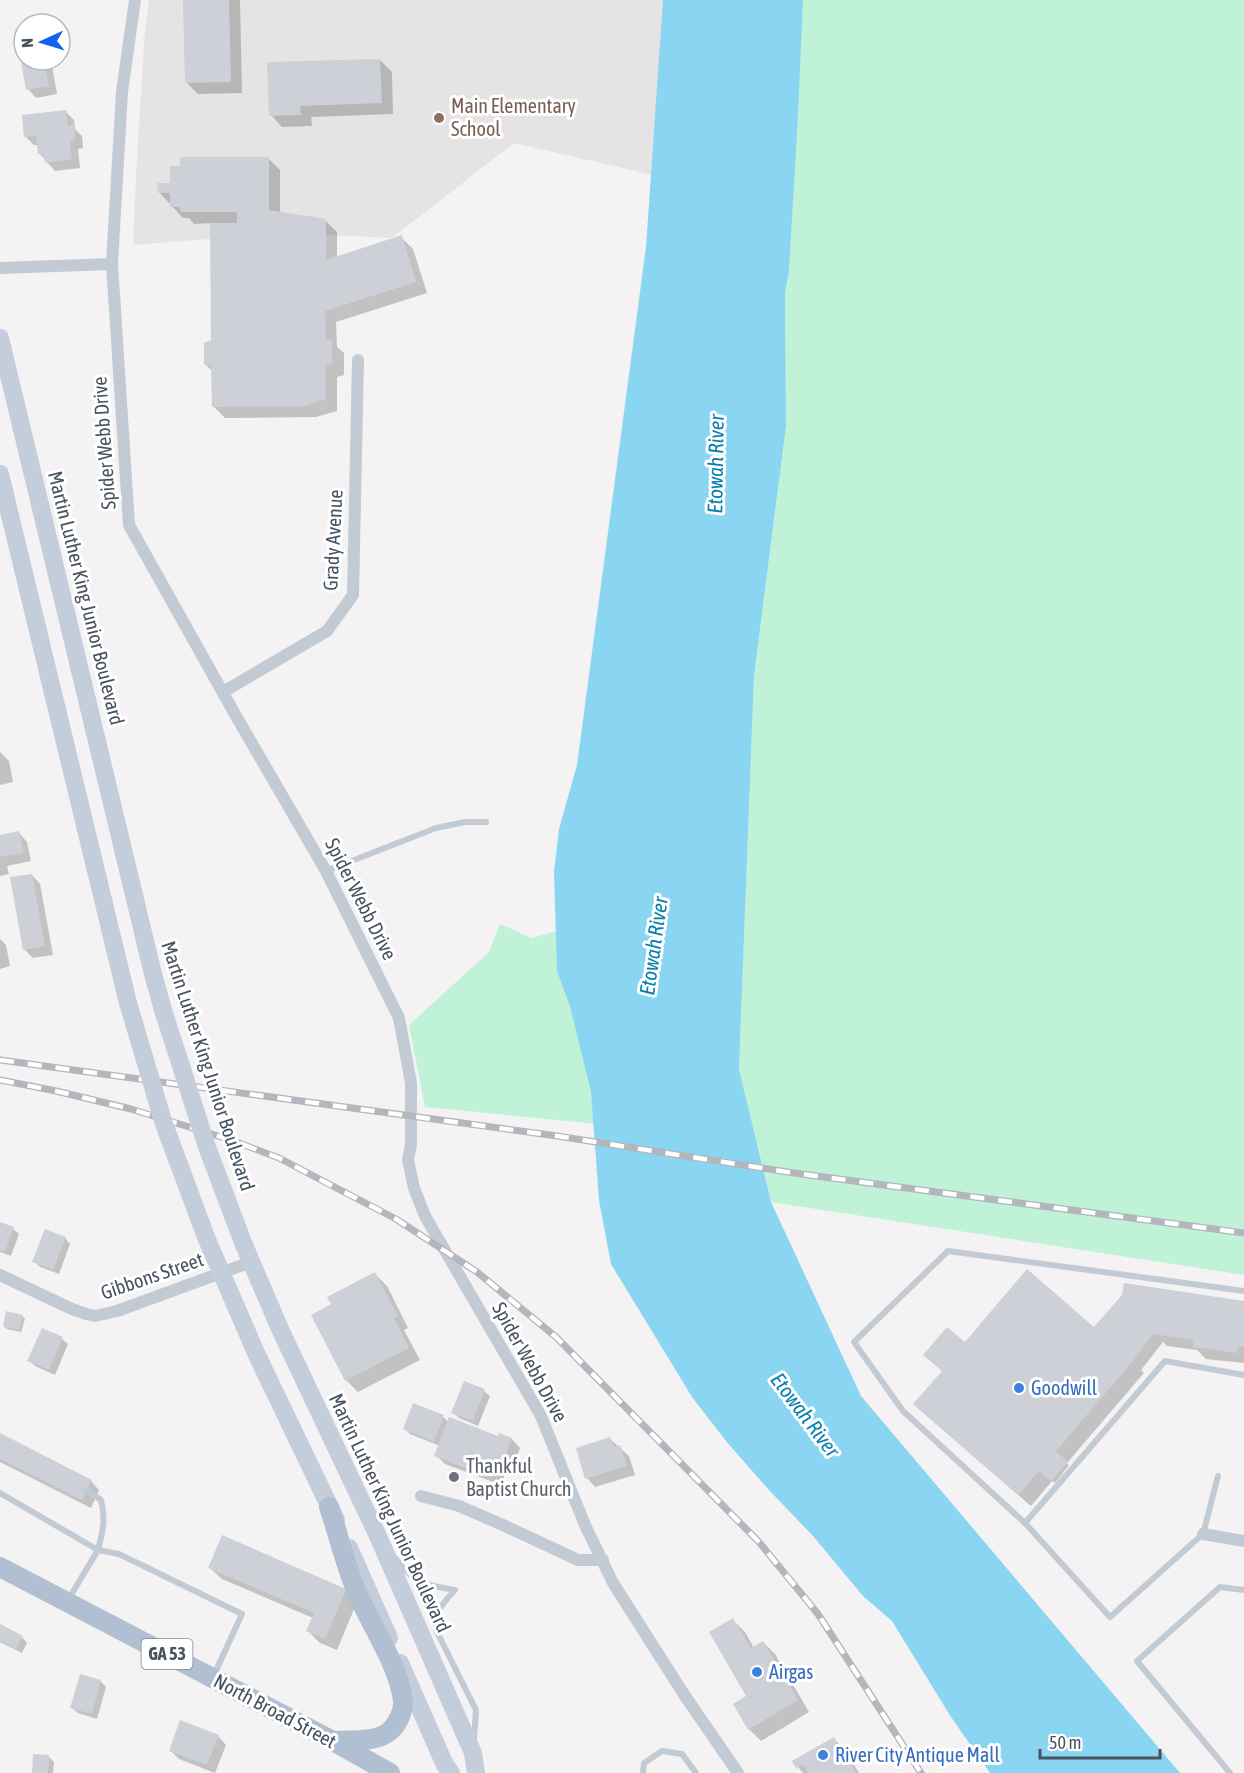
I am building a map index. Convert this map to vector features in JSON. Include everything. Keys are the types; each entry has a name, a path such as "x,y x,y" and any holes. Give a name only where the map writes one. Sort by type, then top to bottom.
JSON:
{"main road":[{"name":"Martin Luther King Junior Boulevard","path":"0,338 152,970 207,1147 247,1254 376,1534 473,1753 476,1773"},
{"path":"0,474 128,1003 164,1124 206,1237 256,1353 329,1507 445,1765 451,1773"},
{"path":"329,1507 357,1593 394,1671 404,1704 390,1731 383,1735 369,1739 333,1741"},
{"name":"North Broad Street","path":"0,1567 390,1773"}],"street":[{"name":"Spider Webb Drive","path":"135,0 122,92 112,264 129,525 326,871 399,1018 411,1083 411,1144 408,1160 414,1188 425,1216 542,1416 585,1526 613,1583 685,1696 738,1773"},
{"path":"0,268 112,264"},
{"name":"Grady Avenue","path":"223,692 327,631 353,595 358,360"},
{"name":"Gibbons Street","path":"0,1275 72,1309 95,1316 117,1311 221,1272 247,1254"},
{"path":"421,1496 459,1506 578,1560 603,1560"},
{"path":"1203,1534 1244,1541"}],"lane":[{"path":"326,871 436,828 465,822 486,822"},
{"path":"1218,1476 1203,1534 1110,1617 1025,1523 903,1412 854,1342 948,1251 1244,1291"},
{"path":"1025,1523 1165,1361 1244,1375"},
{"path":"67,1602 98,1550 105,1523 101,1500 87,1490"},
{"path":"0,1493 98,1550 119,1554 242,1614 212,1678"},
{"path":"376,1534 413,1578 426,1585 455,1590 443,1603 434,1623 476,1710 473,1753"},
{"path":"1230,1773 1137,1661 1220,1587 1244,1590"},
{"path":"643,1773 644,1763 662,1751 681,1754 696,1773"}],"shaded area":[{"name":"Main Elementary School","path":"149,0 732,0 744,196 514,143 392,238 284,233 133,245 145,30"}],"green space":[{"path":"803,0 1244,0 1244,1275 771,1202 739,1069 754,676 786,426 785,293 789,271"},
{"path":"500,924 531,938 564,929 598,1124 425,1107 409,1025 489,952"}],"water":[{"name":"Etowah River","path":"663,0 803,0 789,271 785,293 786,426 754,676 739,1069 771,1202 861,1396 1180,1773 990,1773 951,1717 892,1621 863,1596 813,1536 726,1441 692,1397 611,1264 599,1200 591,1092 570,1006 557,971 554,872 559,829 577,765 646,247"}],"building":[{"path":"183,0 229,0 231,82 185,83"},
{"path":"380,59 382,103 300,106 301,115 269,116 267,62"},
{"path":"23,72 46,72 49,86 26,90"},
{"path":"66,110 68,126 74,125 75,140 70,141 72,159 45,163 43,154 38,154 36,136 24,137 22,115"},
{"path":"180,157 269,157 269,210 326,219 326,260 402,235 416,282 325,311 326,340 332,340 332,363 325,365 326,399 304,406 212,407 211,365 204,365 204,343 211,340 210,223 237,223 237,212 181,212 179,207 170,207 170,193 158,193 157,183 170,183 170,166 180,166"},
{"path":"19,831 24,853 0,857 0,835"},
{"path":"32,874 45,946 23,950 10,877"},
{"path":"0,1222 14,1227 5,1252 0,1250"},
{"path":"45,1229 66,1237 53,1270 32,1262"},
{"name":"Goodwill","path":"1027,1269 1094,1327 1122,1295 1124,1283 1244,1301 1244,1347 1238,1347 1237,1353 1193,1347 1193,1340 1153,1334 1133,1361 1056,1451 1068,1462 1051,1481 1039,1471 1018,1495 913,1404 942,1371 923,1355 947,1327 965,1342"},
{"path":"375,1272 398,1316 394,1318 409,1348 345,1381 311,1315 331,1304 327,1297"},
{"path":"6,1311 23,1315 19,1330 3,1327"},
{"path":"42,1328 63,1337 49,1370 27,1361"},
{"path":"464,1381 485,1389 473,1421 451,1413"},
{"path":"413,1403 444,1415 434,1442 403,1429"},
{"path":"449,1417 498,1436 499,1433 512,1438 503,1463 499,1461 492,1478 434,1456"},
{"path":"0,1433 92,1480 82,1500 0,1459"},
{"path":"610,1437 614,1447 620,1445 627,1466 585,1479 576,1448"},
{"path":"222,1535 346,1589 325,1639 306,1631 314,1613 208,1568"},
{"name":"Airgas","path":"733,1618 751,1648 763,1641 798,1700 748,1730 733,1704 746,1696 709,1632"},
{"path":"0,1624 23,1636 16,1649 0,1641"},
{"path":"80,1674 101,1680 92,1714 70,1708"},
{"path":"180,1720 219,1735 207,1765 169,1751"},
{"name":"River City Antique Mall","path":"834,1737 856,1773 808,1773 803,1764 796,1768 792,1761"},
{"path":"33,1754 49,1755 48,1773 32,1773"}],"railway":[{"path":"0,1060 557,1136 794,1173 1244,1233"},
{"path":"0,1080 131,1109 231,1140 279,1158 396,1219 477,1272 556,1337 759,1542 818,1614 921,1773"}],"place":[{"name":"Main Elementary School","path":"439,118"},
{"name":"Goodwill","path":"1019,1388"},
{"name":"Thankful Baptist Church","path":"454,1477"},
{"name":"Airgas","path":"757,1672"},
{"name":"River City Antique Mall","path":"823,1755"}]}
